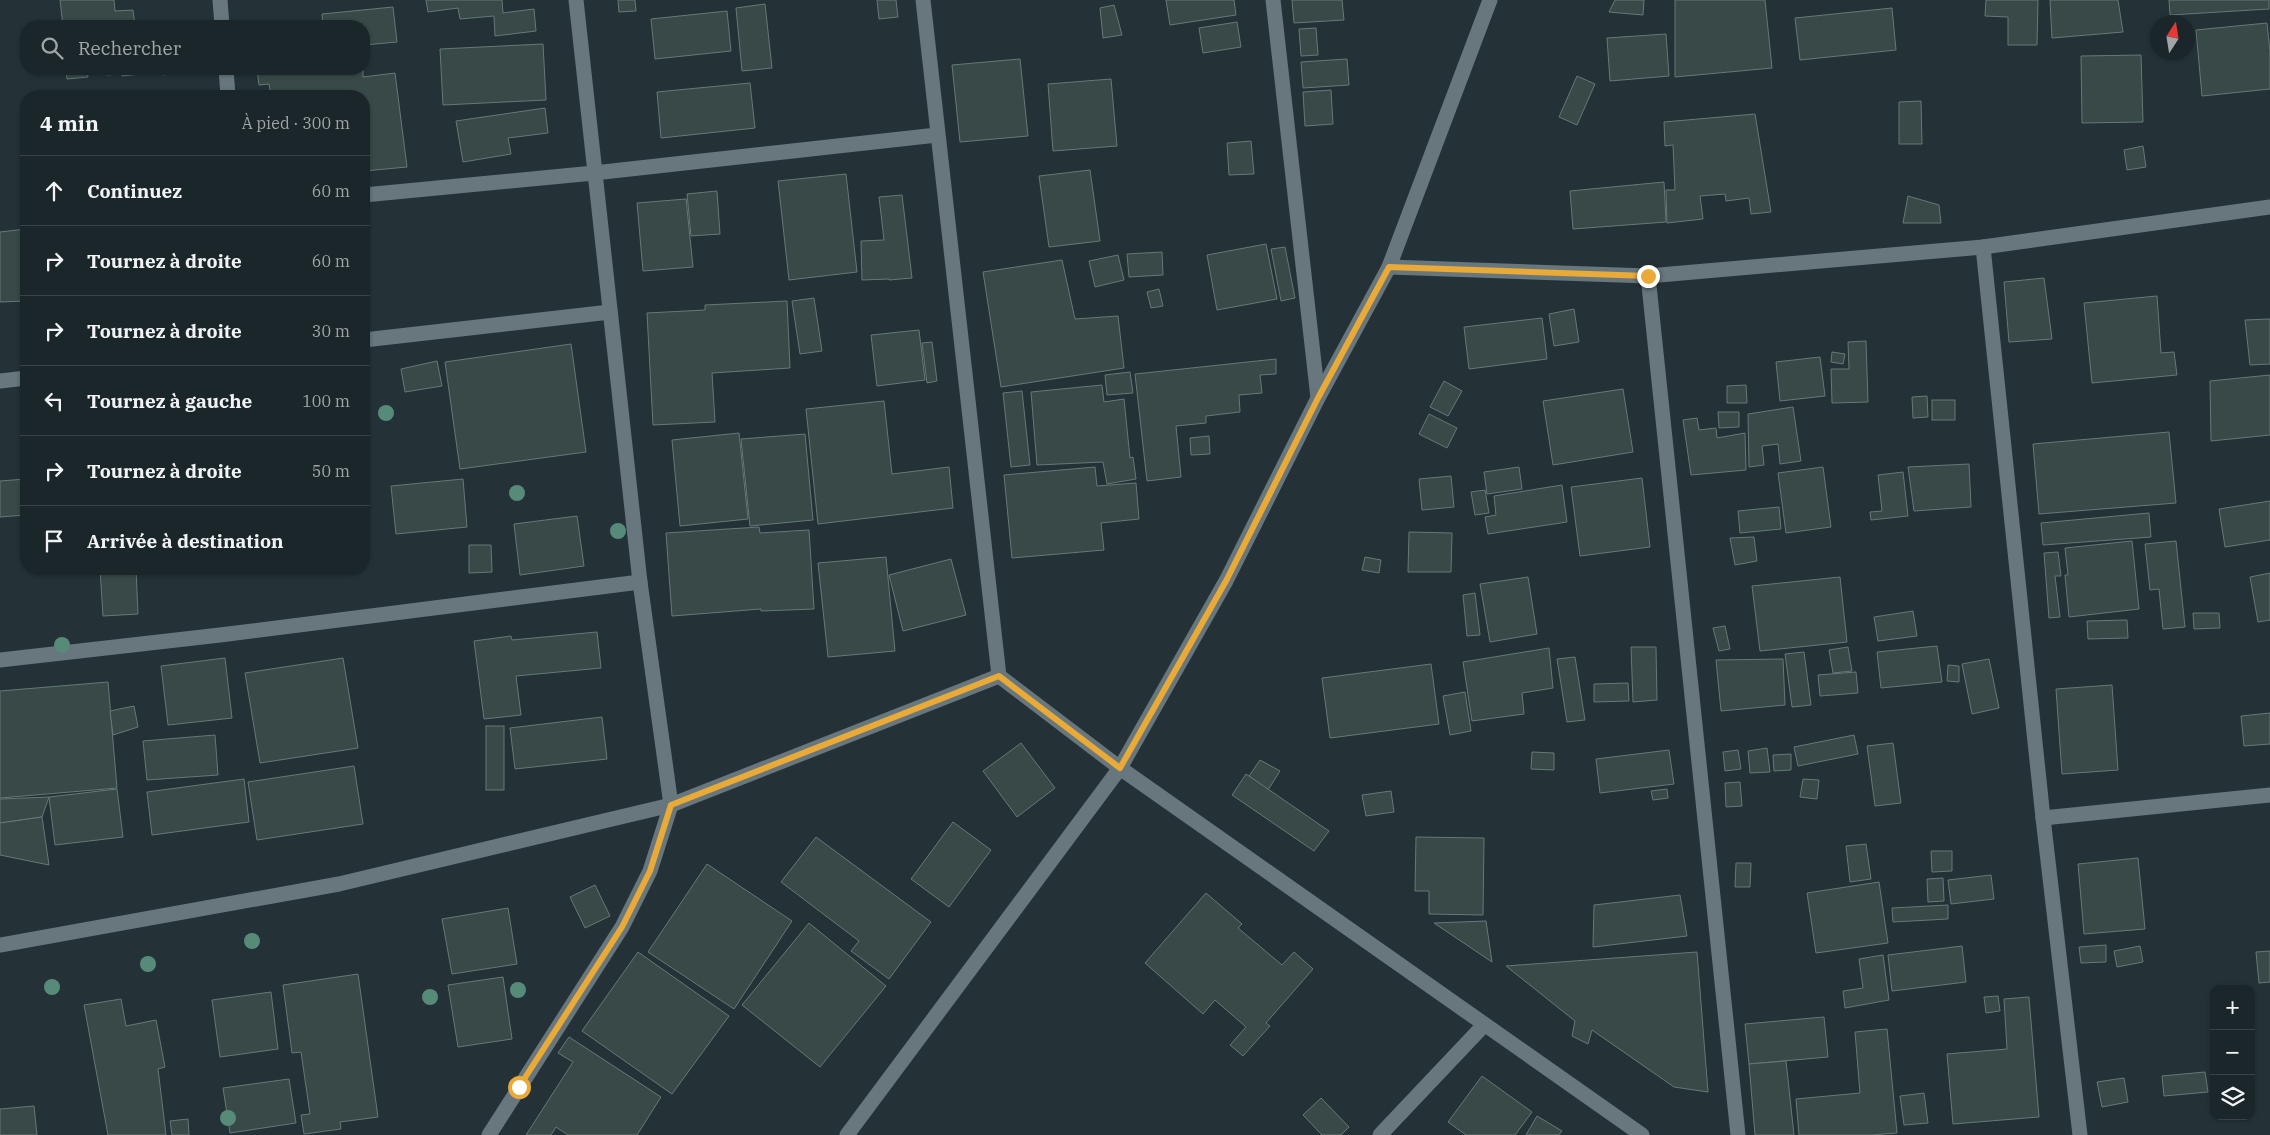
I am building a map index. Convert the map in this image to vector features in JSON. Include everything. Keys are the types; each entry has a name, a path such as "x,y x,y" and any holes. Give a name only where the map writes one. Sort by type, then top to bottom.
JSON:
{"street":[{"path":"220,0 222,20"},
{"path":"489,1135 622,927 650,871 671,805 640,582 576,0"},
{"path":"923,0 999,676 1120,768 1642,1135"},
{"path":"1273,0 1318,398"},
{"path":"847,1135 1120,768 1226,581 1318,398 1389,267 1490,0"},
{"path":"226,75 228,90"},
{"path":"370,194 594,173 937,135"},
{"path":"1389,267 1648,276 1983,247 2270,207"},
{"path":"1983,247 2042,818 2080,1135"},
{"path":"1648,276 1738,1135"},
{"path":"370,339 610,312"},
{"path":"0,381 20,379"},
{"path":"0,660 230,634 640,582"},
{"path":"0,945 339,884 671,805 999,676"},
{"path":"2042,818 2270,795"},
{"path":"1380,1135 1484,1025"}],"building":[{"path":"60,0 114,0 115,11 133,10 134,20 62,20"},
{"path":"426,0 502,0 503,13 534,9 536,31 495,36 494,16 460,19 458,8 428,12"},
{"path":"618,0 635,0 636,11 619,12"},
{"path":"877,0 896,0 898,17 879,19"},
{"path":"1166,0 1234,0 1236,15 1170,25"},
{"path":"1292,0 1342,0 1344,20 1294,23"},
{"path":"1615,0 1644,0 1643,15 1609,12"},
{"path":"1675,0 1765,0 1772,68 1675,77"},
{"path":"1986,0 2038,0 2037,45 2008,45 2008,17 1985,16"},
{"path":"2050,0 2118,0 2123,32 2052,38"},
{"path":"2169,0 2269,0 2269,9 2170,15"},
{"path":"765,4 772,68 742,71 736,8"},
{"path":"1114,5 1122,35 1103,38 1100,8"},
{"path":"393,7 397,42 370,44 370,20 322,20 322,14"},
{"path":"1892,8 1896,50 1800,60 1795,18"},
{"path":"727,11 731,51 655,59 651,19"},
{"path":"1237,22 1241,47 1203,53 1199,28"},
{"path":"2267,23 2270,51 2270,89 2202,96 2196,30"},
{"path":"1316,28 1318,55 1301,56 1299,29"},
{"path":"1666,34 1669,76 1610,81 1607,38"},
{"path":"543,44 546,100 443,105 440,49"},
{"path":"2141,55 2143,122 2082,123 2081,56"},
{"path":"1020,59 1028,136 960,142 952,65"},
{"path":"1347,59 1349,85 1303,88 1301,62"},
{"path":"395,73 407,167 370,170 370,90 270,90 269,84 259,85 258,75 363,75 363,77"},
{"path":"67,75 88,75 88,77 67,79"},
{"path":"1577,76 1595,84 1577,125 1559,117"},
{"path":"1111,79 1117,146 1053,151 1048,84"},
{"path":"750,83 755,128 661,138 657,92"},
{"path":"1331,90 1333,124 1305,126 1303,92"},
{"path":"1921,101 1922,144 1899,144 1899,102"},
{"path":"545,108 548,133 508,138 511,154 463,162 456,121"},
{"path":"1755,114 1771,212 1751,214 1749,198 1726,201 1725,194 1700,196 1703,219 1667,223 1666,190 1675,190 1673,145 1665,146 1664,122"},
{"path":"1251,141 1254,174 1229,175 1227,143"},
{"path":"2143,146 2146,167 2127,170 2124,150"},
{"path":"1090,170 1100,241 1049,247 1039,176"},
{"path":"846,174 857,272 789,280 778,181"},
{"path":"1664,182 1666,222 1573,229 1570,191"},
{"path":"717,191 720,234 691,236 687,194"},
{"path":"902,195 912,278 862,280 861,241 884,240 879,197"},
{"path":"1908,196 1939,205 1941,223 1903,223"},
{"path":"686,199 693,267 643,271 637,203"},
{"path":"20,230 20,301 0,302 0,232"},
{"path":"1266,244 1277,299 1217,310 1207,255"},
{"path":"1285,247 1295,298 1281,301 1271,249"},
{"path":"1162,252 1163,275 1129,277 1127,254"},
{"path":"1118,255 1124,280 1095,287 1089,261"},
{"path":"1062,260 1075,319 1118,316 1124,368 1001,387 983,272"},
{"path":"2044,278 2052,339 2009,342 2004,282"},
{"path":"1159,289 1163,306 1151,308 1147,292"},
{"path":"2157,296 2161,353 2174,352 2177,375 2092,383 2084,303"},
{"path":"814,298 822,351 800,354 792,301"},
{"path":"787,301 790,368 712,373 715,422 653,425 647,313 705,310 705,305"},
{"path":"1574,309 1579,342 1554,346 1549,314"},
{"path":"1542,318 1547,359 1469,369 1464,327"},
{"path":"2270,319 2270,364 2250,365 2245,320"},
{"path":"919,330 925,380 877,386 871,335"},
{"path":"1866,341 1868,402 1832,403 1831,369 1849,369 1848,342"},
{"path":"932,342 937,381 927,383 922,343"},
{"path":"571,344 586,452 460,469 445,362"},
{"path":"1832,352 1845,354 1843,364 1831,362"},
{"path":"1820,357 1825,396 1780,401 1776,362"},
{"path":"1276,359 1276,374 1260,375 1262,393 1239,395 1240,412 1206,416 1206,423 1176,426 1181,477 1147,481 1135,374"},
{"path":"437,361 442,386 405,392 401,369"},
{"path":"1130,372 1133,393 1107,395 1105,375"},
{"path":"2270,375 2270,435 2211,441 2210,381"},
{"path":"1444,381 1462,391 1448,416 1430,407"},
{"path":"1102,385 1104,402 1124,399 1130,458 1133,457 1136,479 1107,484 1103,462 1037,465 1031,392"},
{"path":"1746,385 1747,403 1727,403 1727,386"},
{"path":"1623,389 1633,452 1553,465 1543,401"},
{"path":"1022,391 1030,465 1011,467 1003,393"},
{"path":"1927,396 1928,417 1913,418 1912,397"},
{"path":"1932,400 1955,400 1955,420 1932,420"},
{"path":"884,401 892,474 949,467 953,508 818,524 806,409"},
{"path":"1793,407 1801,461 1780,464 1778,444 1762,446 1764,465 1749,467 1748,414"},
{"path":"1718,412 1739,412 1739,427 1719,428"},
{"path":"1429,414 1457,428 1447,448 1419,434"},
{"path":"1697,418 1699,430 1716,428 1717,438 1745,433 1746,470 1691,475 1683,420"},
{"path":"2169,432 2176,503 2039,514 2033,444"},
{"path":"739,433 748,519 680,526 672,440"},
{"path":"805,434 813,520 750,526 741,439"},
{"path":"1209,436 1210,454 1191,455 1190,438"},
{"path":"1969,464 1971,507 1914,511 1908,467"},
{"path":"1095,467 1097,486 1136,483 1139,519 1101,523 1104,550 1012,558 1004,475"},
{"path":"1519,467 1522,489 1487,494 1484,472"},
{"path":"1823,467 1831,527 1786,533 1778,473"},
{"path":"1903,472 1908,516 1871,520 1870,512 1882,511 1878,475"},
{"path":"1451,476 1454,507 1422,510 1419,479"},
{"path":"1642,478 1650,547 1580,556 1571,487"},
{"path":"20,479 20,515 0,517 0,481"},
{"path":"463,479 467,527 396,534 391,486"},
{"path":"1562,485 1567,522 1488,534 1485,517 1496,515 1494,496"},
{"path":"1485,490 1489,513 1475,515 1471,492"},
{"path":"2270,501 2270,540 2225,547 2219,509"},
{"path":"1779,507 1781,529 1740,533 1738,511"},
{"path":"2149,513 2151,537 2043,545 2041,523"},
{"path":"577,516 584,566 520,575 514,524"},
{"path":"759,527 760,533 809,530 814,609 761,611 761,609 672,616 666,533"},
{"path":"1409,532 1452,533 1451,572 1408,572"},
{"path":"1754,537 1757,561 1735,565 1730,538"},
{"path":"2132,541 2139,609 2069,617 2065,575 2068,575 2065,548"},
{"path":"2176,541 2185,627 2163,629 2159,589 2150,590 2145,544"},
{"path":"469,545 491,545 492,572 469,573"},
{"path":"2058,552 2061,576 2055,576 2060,617 2049,618 2044,553"},
{"path":"886,557 895,651 828,657 818,563"},
{"path":"1365,557 1381,560 1379,573 1362,570"},
{"path":"951,559 966,615 903,631 889,575"},
{"path":"2270,573 2270,620 2258,622 2250,577"},
{"path":"100,575 136,575 138,614 103,616"},
{"path":"1528,577 1537,634 1490,642 1480,584"},
{"path":"1840,577 1847,642 1760,651 1752,586"},
{"path":"1475,593 1480,635 1467,636 1463,595"},
{"path":"1913,611 1917,636 1878,641 1874,617"},
{"path":"2193,613 2219,613 2220,628 2194,629"},
{"path":"2127,620 2128,638 2088,639 2087,621"},
{"path":"1725,626 1730,649 1719,651 1713,628"},
{"path":"597,632 601,668 516,676 521,715 484,719 474,641 511,636 512,640"},
{"path":"1937,646 1942,682 1881,688 1877,652"},
{"path":"1631,647 1656,647 1657,700 1633,702"},
{"path":"1848,647 1852,671 1833,673 1829,650"},
{"path":"1549,648 1553,688 1522,693 1524,714 1472,721 1463,662"},
{"path":"1804,652 1811,705 1792,707 1785,654"},
{"path":"1575,657 1585,720 1567,722 1557,659"},
{"path":"225,658 232,718 168,725 161,666"},
{"path":"343,658 358,748 260,763 245,673"},
{"path":"1783,659 1785,705 1721,711 1716,660"},
{"path":"1989,659 1999,708 1972,714 1962,664"},
{"path":"1431,664 1439,724 1330,738 1322,678"},
{"path":"1948,665 1959,666 1959,682 1947,681"},
{"path":"1856,672 1858,693 1820,696 1818,675"},
{"path":"108,682 117,788 0,798 0,691"},
{"path":"1628,683 1629,701 1594,702 1594,684"},
{"path":"2112,685 2118,770 2062,774 2056,689"},
{"path":"1465,692 1471,731 1450,735 1443,696"},
{"path":"134,706 138,727 113,735 110,711"},
{"path":"2270,713 2270,744 2244,746 2241,716"},
{"path":"602,717 607,759 515,769 510,728"},
{"path":"486,726 504,726 504,790 486,790"},
{"path":"215,735 218,775 147,780 143,741"},
{"path":"1854,735 1858,754 1798,766 1794,747"},
{"path":"1021,743 1055,788 1017,817 983,771"},
{"path":"1893,743 1901,803 1875,806 1867,746"},
{"path":"1767,748 1770,772 1750,773 1748,751"},
{"path":"1669,750 1674,784 1600,793 1596,759"},
{"path":"1738,750 1741,769 1725,771 1723,752"},
{"path":"1532,752 1554,753 1554,770 1531,769"},
{"path":"1791,754 1791,770 1774,771 1773,755"},
{"path":"1260,760 1280,771 1268,790 1249,776"},
{"path":"354,766 363,824 257,840 248,782"},
{"path":"1246,774 1329,831 1314,851 1232,795"},
{"path":"244,779 249,822 152,835 147,792"},
{"path":"1803,779 1819,780 1817,799 1800,797"},
{"path":"1740,782 1742,806 1726,807 1725,783"},
{"path":"117,789 123,837 55,845 49,797"},
{"path":"1667,789 1668,798 1653,800 1651,791"},
{"path":"1391,791 1394,812 1366,816 1362,795"},
{"path":"49,797 42,817 0,823 0,799"},
{"path":"42,817 49,865 0,855 0,823"},
{"path":"953,822 991,850 949,907 911,879"},
{"path":"816,837 931,922 889,979 851,951 859,941 781,882"},
{"path":"1416,837 1484,838 1483,915 1429,914 1429,891 1415,891"},
{"path":"1866,844 1871,879 1850,882 1846,846"},
{"path":"1931,851 1952,851 1952,871 1932,872"},
{"path":"2138,858 2145,929 2084,934 2078,864"},
{"path":"1736,863 1751,863 1750,887 1735,887"},
{"path":"707,864 792,921 734,1009 648,952"},
{"path":"1991,875 1994,899 1951,904 1948,880"},
{"path":"1943,878 1944,901 1928,902 1927,879"},
{"path":"1879,882 1888,943 1816,953 1807,893"},
{"path":"595,885 610,916 585,928 570,897"},
{"path":"1206,893 1242,924 1238,928 1282,965 1294,952 1313,969 1266,1023 1270,1026 1243,1056 1230,1045 1246,1027 1215,1000 1203,1014 1145,963"},
{"path":"1680,895 1687,936 1593,947 1594,905"},
{"path":"1948,905 1948,919 1893,922 1892,908"},
{"path":"508,908 517,964 452,974 442,919"},
{"path":"1486,921 1492,962 1434,923"},
{"path":"809,923 886,986 820,1067 742,1005"},
{"path":"2106,945 2106,962 2081,963 2079,947"},
{"path":"1962,946 1966,982 1892,991 1888,955"},
{"path":"2140,946 2143,962 2117,967 2114,951"},
{"path":"2270,951 2270,982 2259,983 2256,952"},
{"path":"638,952 729,1016 672,1094 582,1031"},
{"path":"1697,952 1708,1092 1674,1087 1592,1030 1588,1044 1572,1036 1575,1021 1506,966"},
{"path":"1883,955 1889,1000 1845,1008 1843,991 1863,988 1859,959"},
{"path":"358,974 378,1117 340,1122 341,1129 304,1134 301,1115 310,1114 301,1052 292,1053 283,985"},
{"path":"503,977 512,1039 458,1047 448,985"},
{"path":"271,992 278,1049 220,1057 212,1000"},
{"path":"1998,996 2000,1011 1986,1013 1984,997"},
{"path":"2029,997 2039,1117 1953,1124 1947,1054 2007,1049 2004,999"},
{"path":"121,999 126,1026 156,1020 165,1067 158,1069 166,1135 108,1135 84,1005"},
{"path":"1824,1017 1828,1057 1749,1064 1745,1024"},
{"path":"1887,1029 1897,1133 1799,1135 1796,1099 1860,1093 1855,1032"},
{"path":"569,1037 661,1097 637,1135 568,1135 556,1127 551,1135 526,1135 573,1062 558,1053"},
{"path":"1786,1061 1794,1135 1755,1135 1749,1064"},
{"path":"2205,1072 2208,1092 2164,1096 2162,1076"},
{"path":"1482,1076 1532,1112 1515,1135 1466,1135 1448,1122"},
{"path":"2124,1078 2128,1102 2102,1107 2097,1082"},
{"path":"289,1079 296,1123 230,1133 223,1088"},
{"path":"1924,1093 1928,1123 1904,1125 1900,1096"},
{"path":"1321,1098 1349,1127 1341,1135 1322,1135 1303,1115"},
{"path":"34,1106 37,1135 0,1135 0,1109"},
{"path":"1537,1116 1562,1131 1559,1135 1526,1135"},
{"path":"188,1119 189,1135 172,1135 170,1121"}],"route":[{"path":"519,1087 622,927 650,871 671,805 999,676 1120,768 1226,581 1318,398 1389,267 1648,276"}]}
